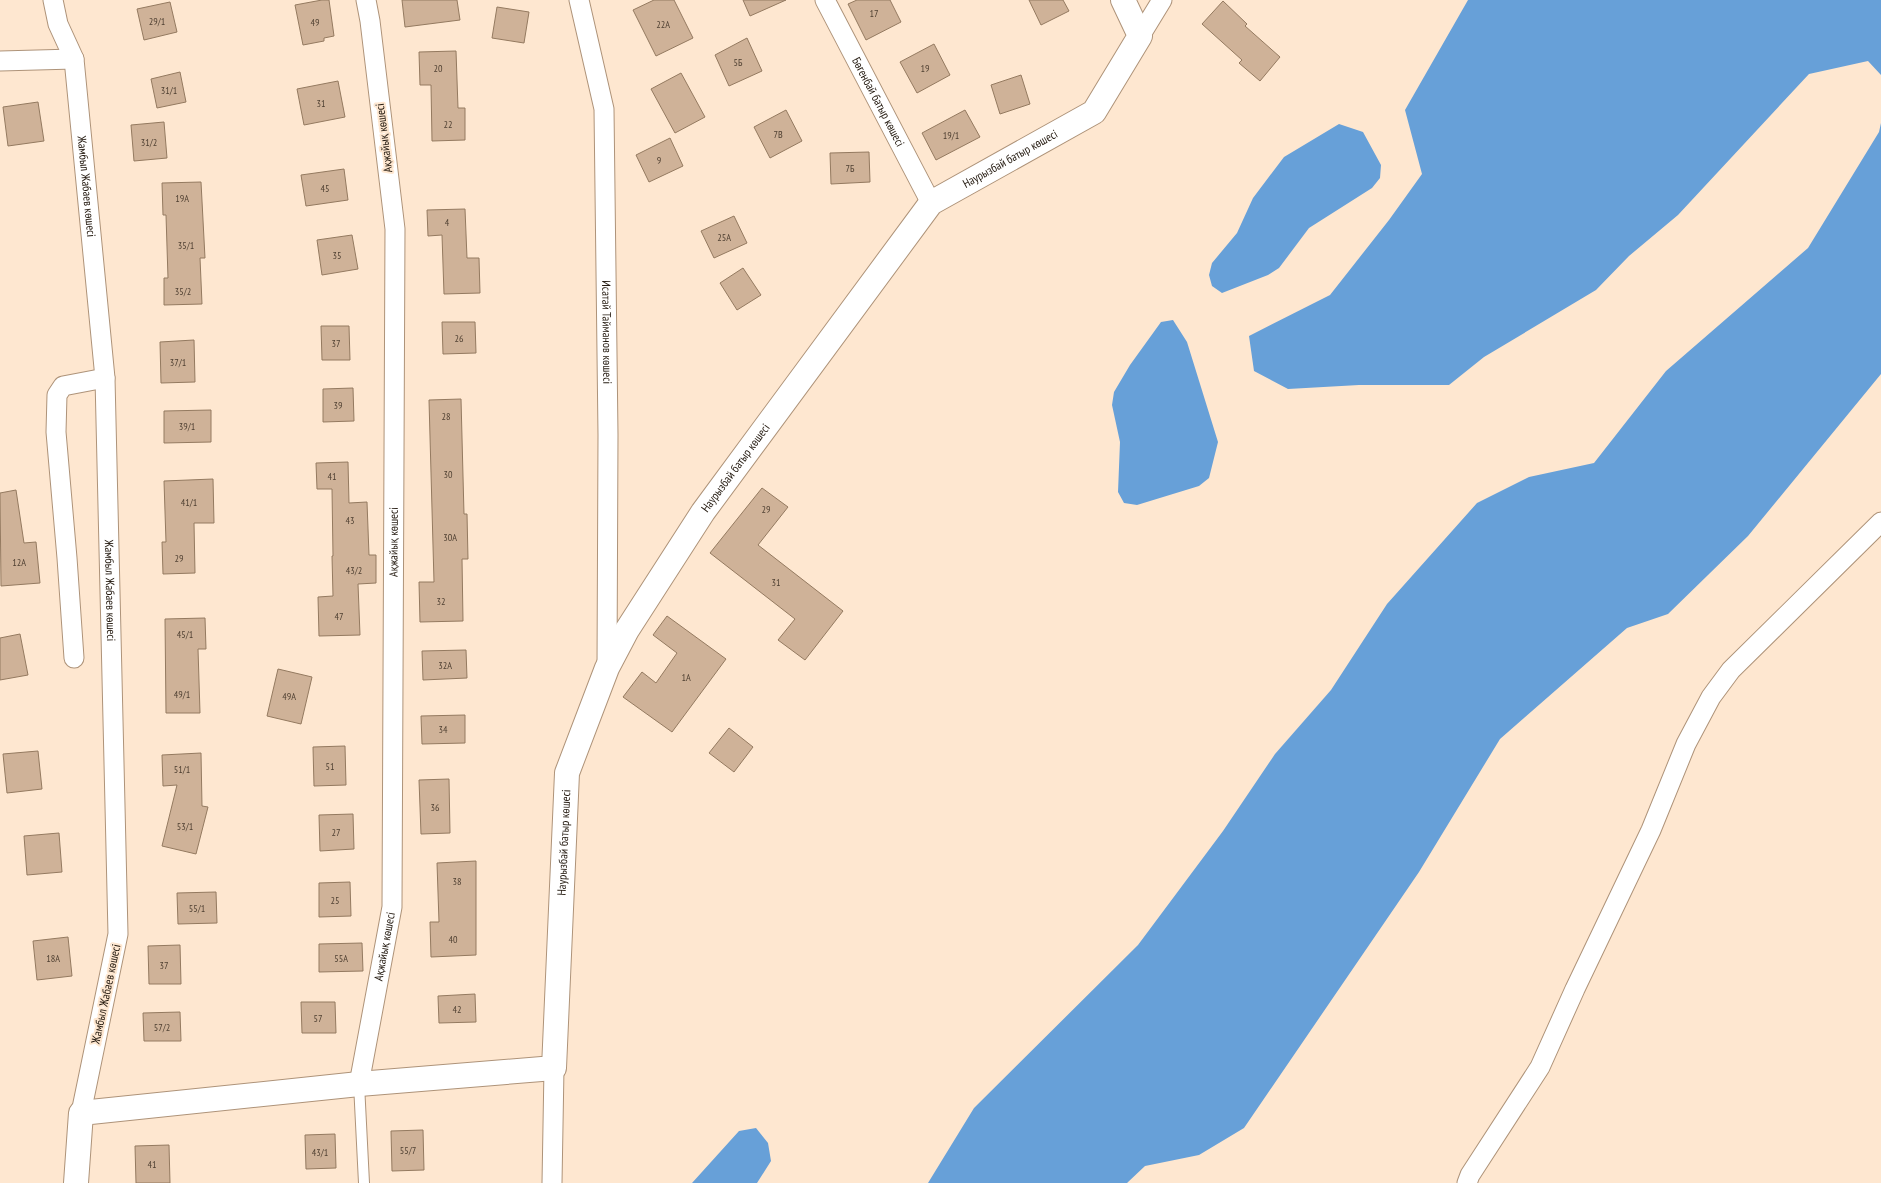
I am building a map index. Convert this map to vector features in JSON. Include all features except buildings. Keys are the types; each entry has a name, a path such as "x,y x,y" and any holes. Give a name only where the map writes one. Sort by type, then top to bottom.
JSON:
{"street":[{"name":"Жамбыл Жабаев көшесі","path":"53,0 58,24 74,59 104,378 118,934 82,1113 76,1183"},
{"name":"Ақжайық көшесі","path":"359,1084 392,907 394,230 366,0"},
{"name":"Исатай Тайманов көшесі","path":"579,0 604,109 608,435 607,668"},
{"name":"Бөгенбай батыр көшесі","path":"825,0 932,203"},
{"path":"1123,0 1140,36"},
{"name":"Наурызбай батыр көшесі","path":"554,1068 567,773 607,668 627,630 703,512 932,203 1094,112 1162,0"},
{"path":"0,61 74,59"},
{"path":"74,658 56,432 57,395 63,386 104,378"},
{"path":"1466,1183 1540,1067 1651,830 1686,744 1711,698 1732,670 1881,522"},
{"path":"82,1113 359,1084 554,1068 552,1183"}],"lane":[{"path":"359,1084 364,1183"}],"water":[{"path":"1468,0 1881,0 1881,75 1868,61 1809,74 1678,215 1629,256 1596,290 1484,357 1449,385 1359,385 1288,389 1254,371 1249,336 1330,295 1389,220 1422,174 1405,110"},
{"path":"1881,123 1881,374 1748,536 1668,614 1627,628 1500,739 1419,872 1244,1128 1199,1155 1145,1166 1127,1183 928,1183 974,1108 1138,945 1223,831 1275,754 1331,690 1387,604 1477,503 1529,477 1594,463 1666,371 1808,248 1879,132"},
{"path":"1339,124 1363,132 1381,165 1380,178 1372,188 1309,228 1279,268 1268,275 1222,293 1212,286 1209,275 1212,263 1237,233 1253,198 1284,157"},
{"path":"1173,320 1187,342 1218,442 1209,478 1199,486 1137,505 1124,503 1118,492 1120,442 1112,405 1114,392 1130,365 1161,322"},
{"path":"756,1128 768,1143 771,1161 757,1183 692,1183 739,1131"}]}
